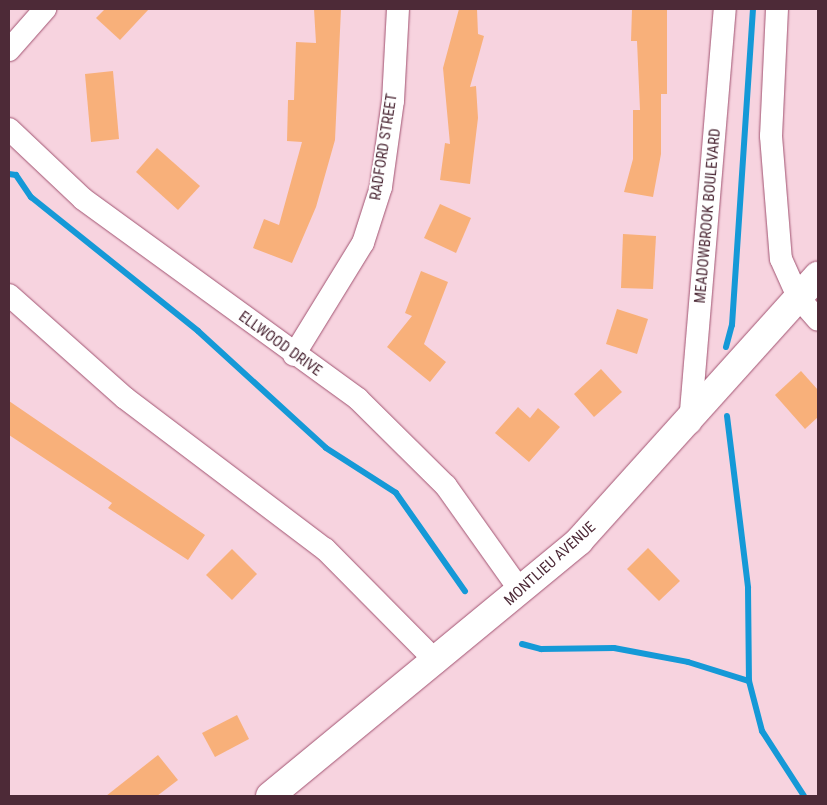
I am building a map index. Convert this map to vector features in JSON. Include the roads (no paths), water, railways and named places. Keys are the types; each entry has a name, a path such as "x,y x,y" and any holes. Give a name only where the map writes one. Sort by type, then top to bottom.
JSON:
{"street":[{"path":"9,50 45,9"},
{"name":"RADFORD STREET","path":"294,355 363,243 381,187 393,101 398,9"},
{"name":"MEADOWBROOK BOULEVARD","path":"690,422 726,9"},
{"path":"777,9 771,136 781,259 798,297 818,320"},
{"name":"ELLWOOD DRIVE","path":"9,129 82,199 294,355 358,399 446,486 520,590"},
{"name":"MONTLIEU AVENUE","path":"270,796 437,662 579,541 690,422 818,276"},
{"path":"9,296 126,398 325,549 437,662"}],"waterway":[{"path":"726,347 732,325 753,9"},
{"path":"9,174 16,175 31,197 198,331 326,448 396,493 465,591"},
{"path":"727,416 748,588 749,681 762,731 804,796"},
{"path":"522,644 541,649 614,648 688,662 749,681"}]}
